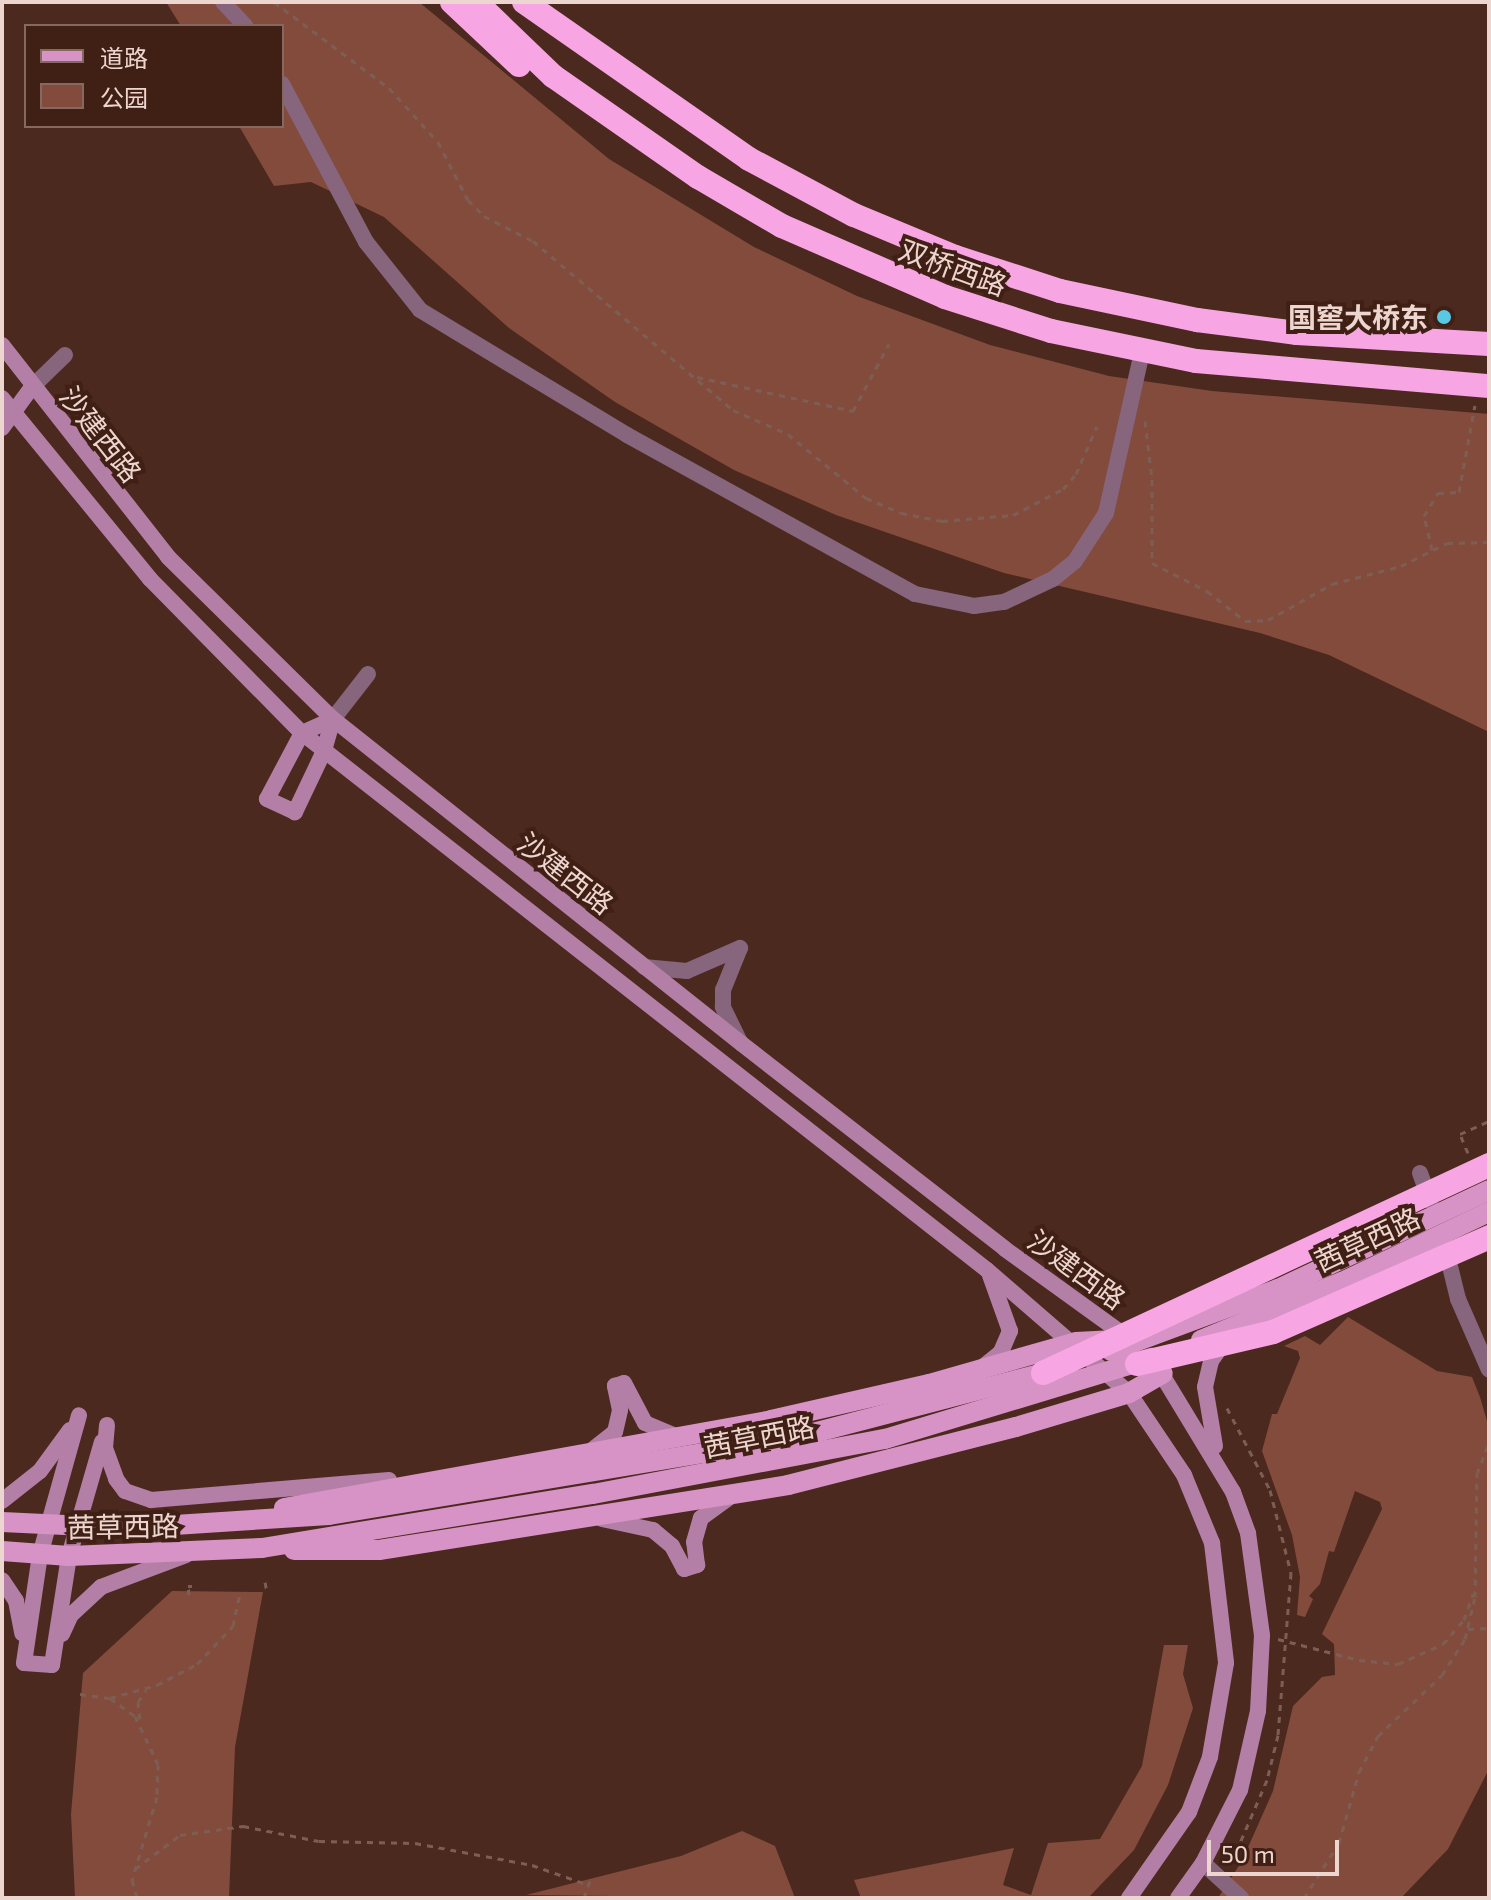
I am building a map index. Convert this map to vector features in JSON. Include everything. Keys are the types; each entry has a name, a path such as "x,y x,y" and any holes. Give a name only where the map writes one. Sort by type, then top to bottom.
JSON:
{"highway":[{"path":"452,2 548,86 627,129"},
{"name":"双桥西路","path":"476,2 553,76 627,129 770,219 888,275 995,315 1142,352 1293,373 1484,386"},
{"name":"双桥西路","path":"524,2 714,138 826,201 927,246 1046,287 1128,308 1250,328 1489,344"},
{"path":"540,2 641,88"},
{"path":"1043,1373 1489,1165"},
{"path":"1137,1364 1273,1332 1489,1237"}],"main road":[{"name":"沙建西路","path":"2,345 168,557 333,719 643,967 1005,1249 1130,1338 1163,1373 1217,1459"},
{"path":"2,397 32,387"},
{"path":"2,428 16,416 32,387"},
{"name":"沙建西路","path":"2,397 150,579 302,733 987,1270 1076,1342 1129,1393 1184,1475 1212,1543 1226,1663 1210,1757 1189,1812 1129,1898"},
{"path":"333,719 324,751 295,812 267,799 302,733 333,719"},
{"name":"茜草西路","path":"2,1551 69,1556 262,1548 710,1465 1043,1373 1278,1289 1489,1190"},
{"name":"茜草西路","path":"2,1522 47,1527 211,1525 329,1515 885,1439 1137,1364 1286,1307 1489,1212"},
{"path":"211,1525 451,1474 680,1436 929,1384 1076,1342 1130,1338 1208,1309 1434,1214"},
{"path":"262,1548 379,1550 738,1494 948,1447 1129,1393 1163,1373 1224,1345 1447,1252"},
{"path":"975,1371 1001,1352 1010,1331 987,1270"},
{"path":"1208,1309 1224,1345"},
{"path":"1178,1898 1203,1863 1240,1790 1252,1747 1262,1635 1248,1533 1217,1459 1205,1387 1211,1361 1224,1345"},
{"path":"591,1451 615,1432 620,1410 615,1386 624,1383 645,1423 680,1436"},
{"path":"929,1384 948,1447"},
{"path":"79,1415 107,1425"},
{"path":"2,1501 40,1471 79,1415"},
{"path":"24,1663 40,1555 79,1415"},
{"path":"107,1425 105,1448 116,1479 125,1491 151,1500 451,1474"},
{"path":"52,1665 69,1556 107,1425"},
{"path":"592,1518 653,1530 672,1546 684,1569 697,1565 694,1542 701,1518 738,1494"},
{"path":"52,1665 71,1615 91,1594 123,1576 195,1552"},
{"path":"2,1580 20,1610 24,1663"},
{"path":"24,1663 52,1665"}],"street":[{"path":"223,2 243,24"},
{"path":"284,88 366,242 420,310 627,435 915,594 974,606 1004,602 1053,579 1075,561 1106,513 1142,352"},
{"path":"32,387 65,355"},
{"path":"333,719 368,674"},
{"path":"643,967 687,971 740,948 723,990 729,1024 742,1044"},
{"path":"1420,1173 1447,1252 1458,1299 1489,1370"},
{"path":"1203,1863 1241,1898"}],"path":[{"path":"274,2 389,88 438,142 472,206 533,241 733,410 773,425 811,450 866,498 923,519 994,519 1048,500 1076,474 1097,426"},
{"path":"697,377 853,411 889,344"},
{"path":"1432,551 1424,516 1438,493 1459,492 1484,386"},
{"path":"1129,414 1148,427 1149,556 1156,568 1256,622 1355,577 1401,566 1447,543 1489,542"},
{"path":"1304,1898 1339,1843 1359,1772 1378,1736 1442,1675 1468,1629 1475,1580 1477,1474 1489,1442"},
{"path":"1262,1635 1380,1664 1415,1660 1443,1644 1464,1620 1475,1580"},
{"path":"265,1582 267,1592"},
{"path":"189,1595 188,1586 192,1586"},
{"path":"137,1898 135,1869 157,1797 158,1764 143,1726 139,1697 197,1664 219,1644 233,1626 240,1593"},
{"path":"1468,1629 1489,1628"},
{"path":"80,1694 110,1698 157,1685"},
{"path":"110,1698 143,1726"},
{"path":"135,1869 180,1835 243,1826 319,1841 415,1843 532,1865 589,1885"},
{"path":"584,1898 591,1878"},
{"path":"617,1898 646,1898"}],"green space":[{"path":"166,2 419,2 609,159 754,247 857,296 990,345 1109,376 1212,391 1489,414 1489,732 1329,655 1260,633 1004,573 836,515 734,470 615,402 509,328 384,217 311,182 274,186 240,128 284,128 284,24 180,24"},
{"path":"1348,1317 1437,1371 1472,1377 1480,1397 1489,1428 1489,1769 1448,1849 1401,1898 1218,1898 1242,1861 1273,1791 1293,1706 1322,1677 1335,1675 1334,1644 1322,1634 1382,1509 1380,1502 1355,1491 1334,1552 1329,1551 1320,1584 1309,1596 1313,1599 1305,1617 1297,1615 1300,1577 1292,1535 1262,1451 1272,1414 1277,1414 1300,1358 1298,1351 1284,1346 1305,1336 1320,1345"},
{"path":"172,1591 263,1592 235,1747 229,1898 75,1898 71,1814 83,1673"},
{"path":"1164,1645 1188,1645 1183,1674 1193,1708 1168,1785 1134,1850 1088,1898 861,1898 854,1880 1014,1848 1003,1885 1031,1895 1048,1843 1100,1839 1142,1766"},
{"path":"742,1831 775,1846 795,1898 526,1895 681,1856"}],"place":[{"name":"国窖大桥东","path":"1444,317"}]}
